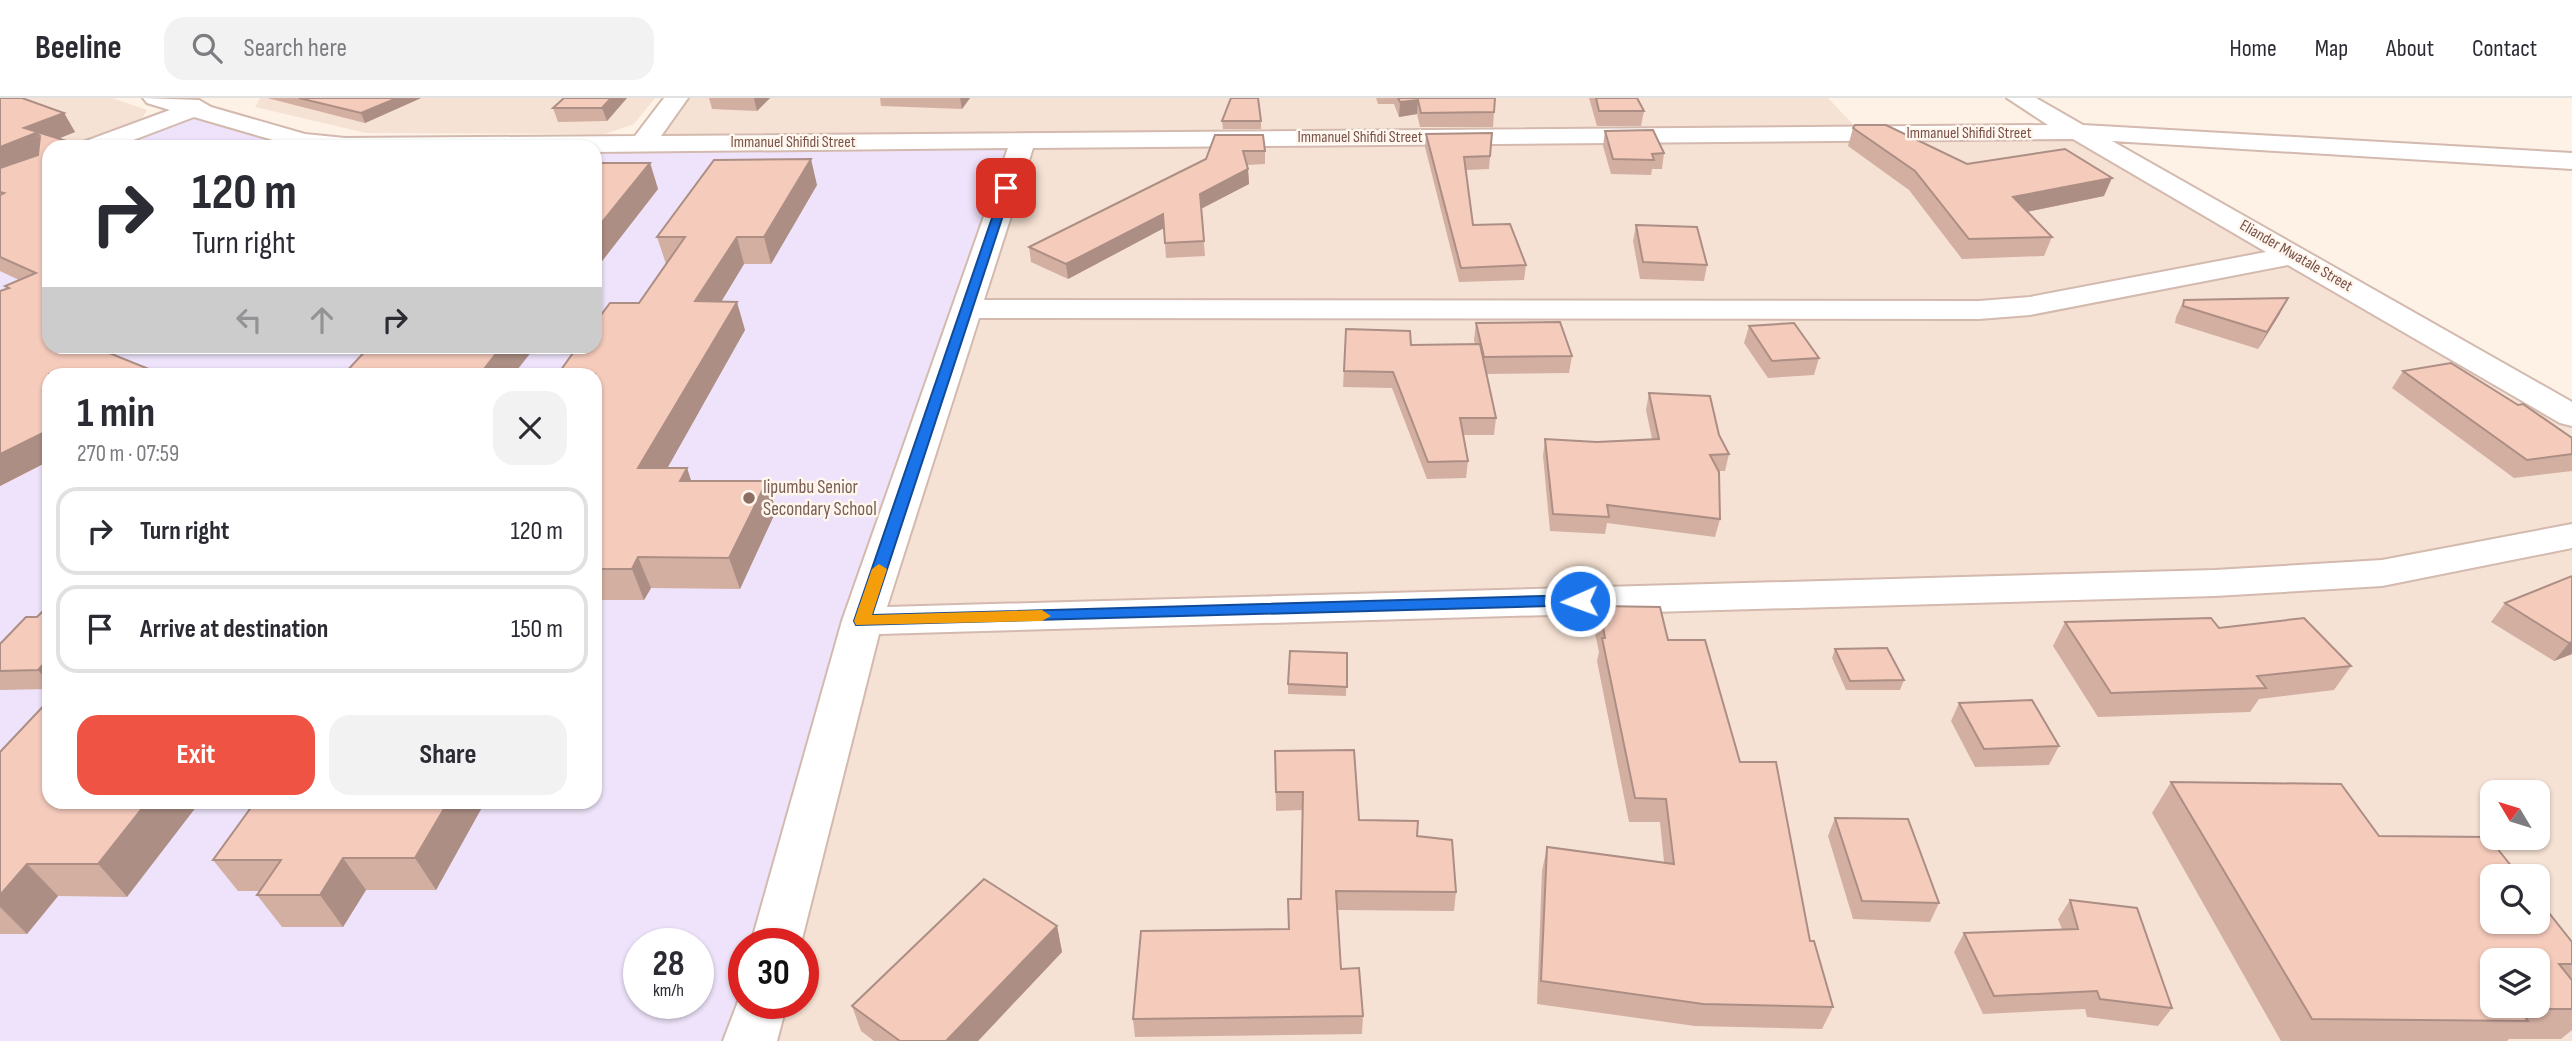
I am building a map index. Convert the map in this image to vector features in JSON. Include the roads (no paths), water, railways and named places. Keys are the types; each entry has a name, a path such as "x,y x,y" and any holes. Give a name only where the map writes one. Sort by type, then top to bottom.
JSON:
{"street":[{"name":"Immanuel Shifidi Street","path":"155,98 306,140"},
{"path":"111,140 223,98"},
{"path":"643,142 676,98"},
{"name":"Eliander Mwatale Street","path":"2019,98 2572,416"},
{"name":"Immanuel Shifidi Street","path":"602,142 2082,132 2572,162"},
{"path":"780,928 862,621 1023,140"},
{"path":"966,309 1979,310 2030,306 2295,255"},
{"path":"862,621 2215,583 2382,573 2572,536"},
{"path":"750,1041 756,1019"}],"place":[{"name":"Iipumbu Senior Secondary School","path":"749,498"}]}
